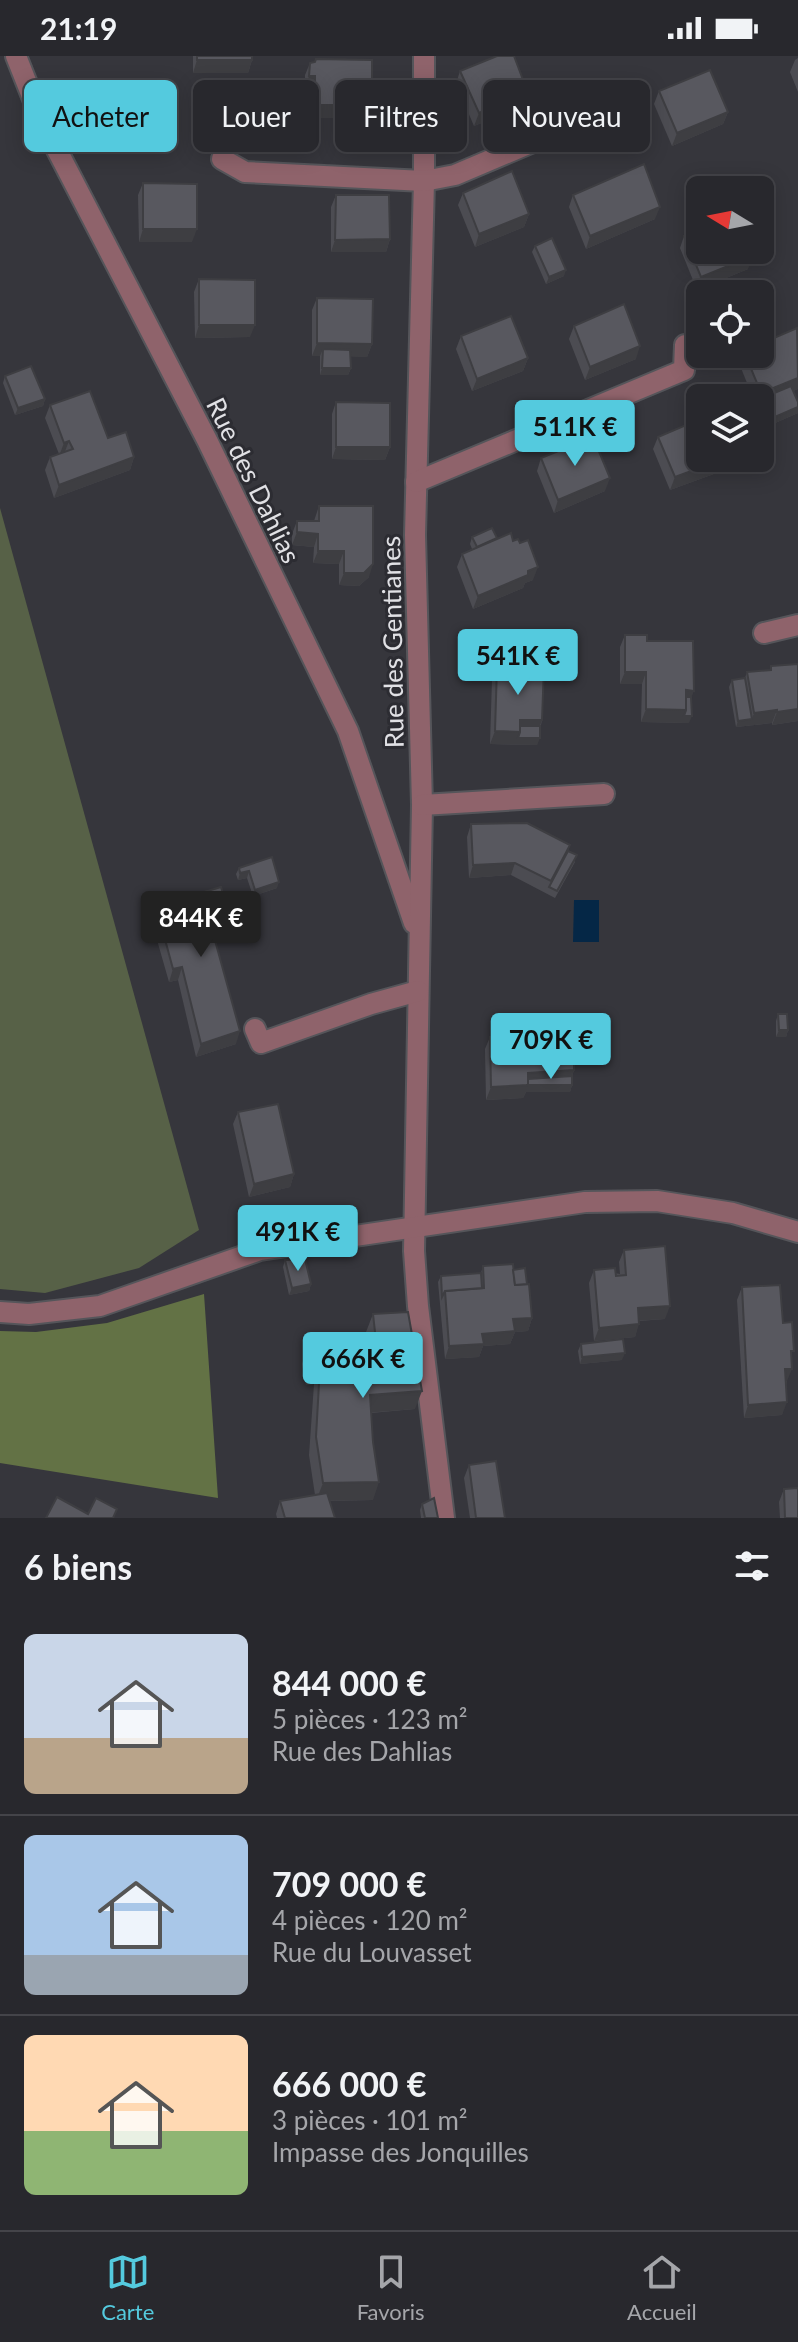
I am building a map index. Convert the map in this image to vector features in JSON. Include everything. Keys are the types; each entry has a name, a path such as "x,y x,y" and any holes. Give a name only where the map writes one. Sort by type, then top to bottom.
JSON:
{"street":[{"name":"Rue des Dahlias","path":"16,56 41,119 207,440 348,731 419,938"},
{"name":"Rue des Gentianes","path":"424,56 416,482 422,805 414,1226 418,1306 444,1518"},
{"path":"222,159 245,172 424,181 455,175 509,152"},
{"path":"416,482 684,370 685,345"},
{"path":"764,633 798,625"},
{"path":"422,805 604,794"},
{"path":"255,1029 261,1043 371,1004 418,991"},
{"path":"0,1312 42,1314 100,1306 260,1250 585,1202 657,1201 733,1213 798,1232"}],"green space":[{"path":"0,508 199,1230 139,1268 45,1293 0,1289"},
{"path":"204,1294 218,1498 0,1463 0,1331 36,1332 107,1323"}],"water":[{"path":"574,900 599,900 599,942 573,942"}],"building":[{"path":"197,56 252,56 252,60 197,60"},
{"path":"497,56 514,56 523,80 483,80 483,111 479,113 467,80 460,71"},
{"path":"316,59 372,60 372,80 335,80 335,105 319,105 319,80 309,76 310,63"},
{"path":"710,70 728,112 677,133 659,91"},
{"path":"644,164 660,207 590,236 573,195"},
{"path":"512,171 529,214 479,234 463,193"},
{"path":"143,183 197,184 197,229 143,229"},
{"path":"336,195 389,195 390,239 335,240"},
{"path":"552,238 566,270 549,277 535,246"},
{"path":"696,264 733,264 701,277"},
{"path":"199,279 255,280 255,325 199,325"},
{"path":"317,298 373,299 372,344 317,343"},
{"path":"624,304 640,346 590,367 574,326"},
{"path":"511,316 528,358 477,379 461,336"},
{"path":"797,328 798,378 774,388 774,384 757,384 751,368 774,368 774,338"},
{"path":"323,349 350,350 351,368 322,368"},
{"path":"31,366 45,399 18,408 5,376"},
{"path":"791,386 798,407 774,417 774,393"},
{"path":"90,391 108,438 126,432 134,457 59,485 50,457 73,449 69,441 64,443 50,405"},
{"path":"336,402 390,403 390,447 336,447"},
{"path":"686,425 686,472 689,472 675,477 658,437"},
{"path":"593,437 610,478 558,500 541,458"},
{"path":"319,506 373,506 373,564 364,573 344,573 344,551 318,551 318,534 297,532 297,521 319,521"},
{"path":"492,528 497,538 477,547 472,537"},
{"path":"511,533 513,541 518,539 520,543 528,540 538,567 528,571 528,575 478,596 462,554"},
{"path":"625,635 647,635 647,641 693,641 694,691 686,690 686,710 646,709 646,672 625,672"},
{"path":"798,664 798,709 754,713 747,672"},
{"path":"497,666 544,667 542,720 520,720 520,732 495,731"},
{"path":"745,678 752,719 738,721 732,680"},
{"path":"686,697 691,697 692,716 684,716"},
{"path":"520,726 540,726 540,738 518,738"},
{"path":"527,823 570,845 551,881 515,863 473,865 471,824"},
{"path":"568,851 577,855 557,891 549,887"},
{"path":"272,857 279,882 255,890 249,871 240,873 239,868"},
{"path":"221,887 231,919 211,926 240,1031 201,1044 182,967 173,969 156,906"},
{"path":"778,1014 787,1014 788,1030 779,1030"},
{"path":"536,1030 574,1030 574,1070 528,1073 528,1085 491,1087 490,1037 536,1035"},
{"path":"572,1076 572,1085 528,1085 528,1079"},
{"path":"278,1104 294,1174 254,1184 238,1112"},
{"path":"665,1246 670,1306 638,1308 639,1324 599,1328 594,1270 615,1268 616,1276 626,1275 624,1250"},
{"path":"305,1259 311,1284 292,1288 285,1260"},
{"path":"513,1264 515,1285 529,1284 532,1318 513,1319 515,1331 482,1334 484,1344 449,1346 445,1291 484,1288 483,1266"},
{"path":"525,1268 527,1284 515,1285 513,1270"},
{"path":"481,1273 482,1288 445,1291 442,1297 441,1276"},
{"path":"780,1285 783,1323 792,1322 794,1351 791,1351 792,1369 785,1369 787,1402 748,1405 742,1287"},
{"path":"408,1312 422,1391 370,1395 379,1482 323,1483 316,1437 320,1366 371,1362 369,1343 376,1341 373,1314"},
{"path":"623,1339 625,1353 582,1357 581,1344"},
{"path":"365,1354 366,1362 320,1366 316,1377 309,1378 304,1357"},
{"path":"496,1461 505,1518 476,1518 469,1465"},
{"path":"798,1488 798,1518 785,1518 784,1489"},
{"path":"327,1493 335,1518 285,1518 280,1501"},
{"path":"57,1497 88,1514 96,1498 117,1509 113,1518 46,1518"},
{"path":"434,1498 438,1518 425,1518 422,1504"}]}
